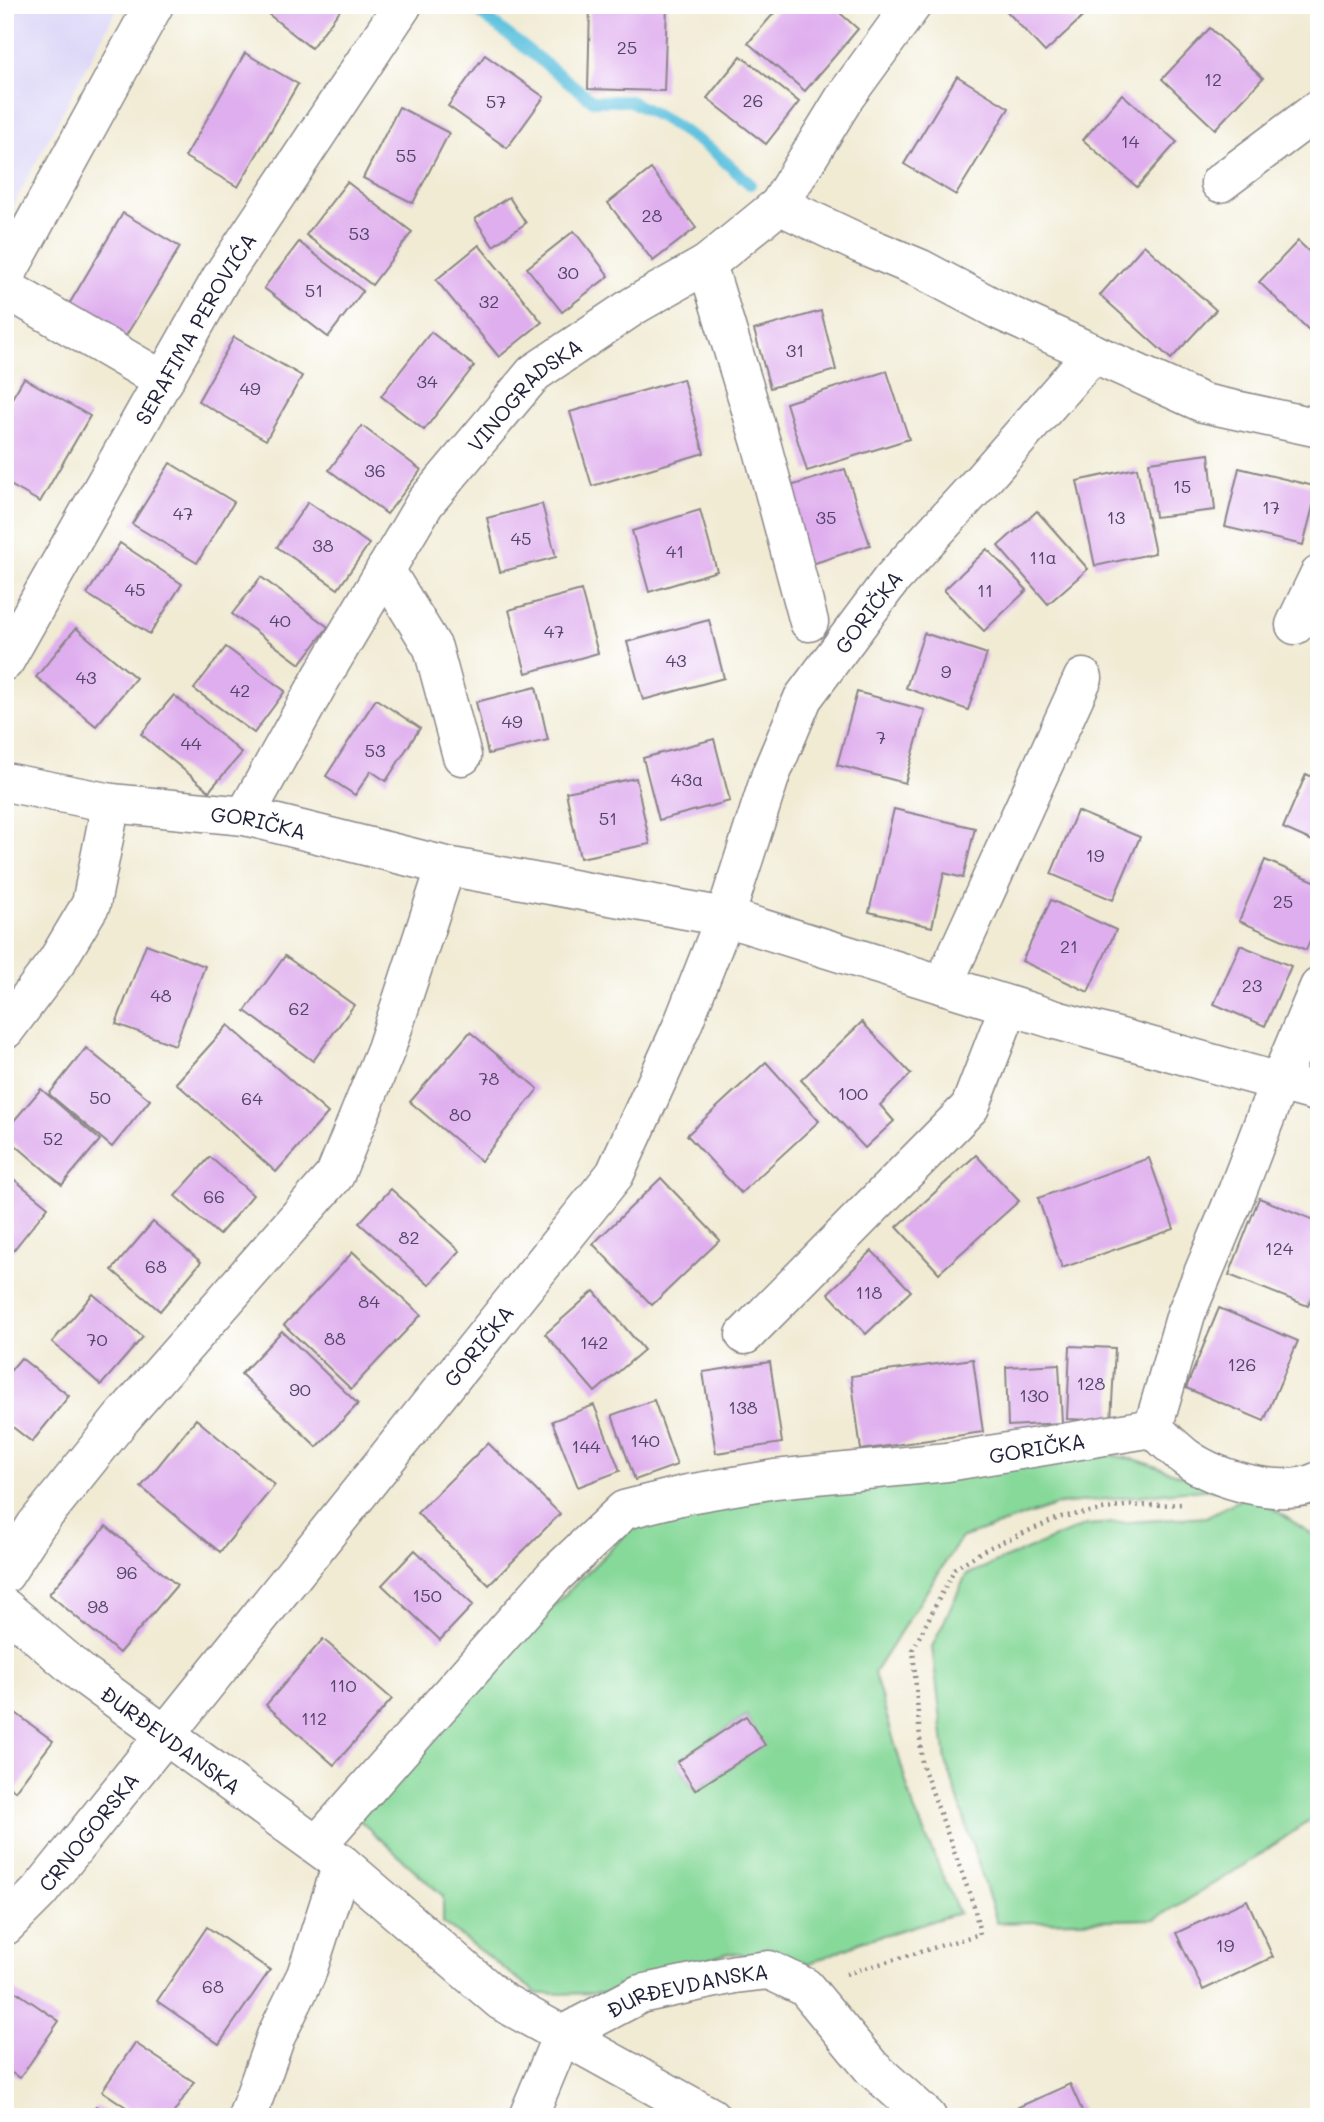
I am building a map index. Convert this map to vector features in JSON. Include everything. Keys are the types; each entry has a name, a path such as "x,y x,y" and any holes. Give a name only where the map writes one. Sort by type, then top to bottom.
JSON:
{"street":[{"path":"5,277 154,5"},
{"name":"VINOGRADSKA","path":"245,816 322,677 425,503 534,373 635,306 707,264 779,205 845,97 912,5"},
{"name":"SERAFIMA PEROVIĆA","path":"5,661 221,278 402,6"},
{"path":"1220,183 1319,109"},
{"path":"779,205 921,269 998,310 1203,403 1319,428"},
{"path":"707,264 762,446 809,622"},
{"path":"5,288 164,381"},
{"name":"GORIČKA","path":"165,1733 615,1174 682,1026 725,917 771,774 803,698 891,580 1093,353"},
{"path":"385,570 433,648 462,756"},
{"path":"1295,625 1319,575"},
{"path":"943,985 1083,678"},
{"name":"GORIČKA","path":"5,782 111,803 245,816 446,866 725,917 1009,1006 1319,1093"},
{"path":"5,1030 57,961 91,904 111,803"},
{"path":"5,1574 36,1525 121,1419 335,1175 386,1049 446,866"},
{"path":"1319,987 1186,1314 1153,1428 1187,1458 1225,1478 1275,1489 1319,1481"},
{"path":"745,1335 970,1107 1009,1006"},
{"name":"GORIČKA","path":"329,1854 556,1574 624,1510 688,1494 775,1479 947,1462 1153,1428"},
{"name":"ĐURĐEVDANSKA","path":"5,1608 82,1674 329,1854 501,2001 562,2035 640,1994 735,1974 769,1970 805,1987 872,2068 927,2117"},
{"name":"CRNOGORSKA","path":"5,1926 38,1892 165,1733"},
{"path":"247,2117 276,2036 306,1975 329,1854"},
{"path":"528,2117 562,2035 711,2117"}],"path":[{"path":"805,1987 980,1934 974,1906 922,1764 913,1649 955,1568 986,1549 1061,1517 1125,1507 1189,1504"}],"shaded area":[{"path":"5,5 119,5 5,221"}],"green space":[{"path":"1084,1450 1137,1460 1221,1489 1060,1504 961,1538 874,1673 914,1809 959,1913 863,1941 811,1963 728,1953 608,1993 538,1994 443,1923 443,1896 358,1819 513,1646 632,1528 818,1485","holes":["746,1716 764,1745 695,1790 677,1762"]},
{"path":"1251,1494 1319,1539 1319,1814 1246,1864 1155,1919 997,1923 946,1761 932,1647 966,1575 1086,1525 1206,1517"}],"building":[{"path":"257,5 344,5 311,48"},
{"path":"590,5 667,5 664,91 588,89"},
{"path":"781,5 831,5 858,29 805,91 748,43"},
{"path":"1001,5 1085,5 1090,10 1045,52"},
{"path":"1210,28 1263,78 1215,129 1162,79"},
{"path":"245,53 298,84 238,187 185,157"},
{"path":"485,55 544,97 507,148 448,106"},
{"path":"741,56 799,102 766,144 707,98"},
{"path":"957,76 1009,108 956,195 904,164"},
{"path":"1122,94 1177,142 1137,187 1083,140"},
{"path":"399,107 449,133 413,203 363,178"},
{"path":"651,169 696,228 653,261 608,203"},
{"path":"347,182 412,232 372,285 306,235"},
{"path":"509,197 526,223 493,246 475,219"},
{"path":"123,213 180,247 124,339 68,306"},
{"path":"574,231 609,276 562,312 527,268"},
{"path":"1298,241 1319,261 1319,326 1312,333 1259,282"},
{"path":"299,242 363,291 328,337 264,288"},
{"path":"479,245 542,322 499,357 436,280"},
{"path":"1144,245 1216,310 1171,359 1100,295"},
{"path":"821,311 836,370 770,388 754,330"},
{"path":"431,332 474,366 424,430 381,396"},
{"path":"234,337 302,376 266,440 198,401"},
{"path":"887,371 909,439 807,471 786,403"},
{"path":"24,378 90,416 40,502 5,482 5,410"},
{"path":"683,379 704,453 592,486 570,412"},
{"path":"362,426 421,470 387,514 329,470"},
{"path":"1209,454 1215,510 1155,517 1149,462"},
{"path":"170,463 234,502 197,563 132,524"},
{"path":"1137,468 1155,553 1095,566 1077,481"},
{"path":"1239,468 1318,487 1303,545 1225,527"},
{"path":"845,469 870,545 806,566 781,489"},
{"path":"308,502 369,544 338,589 277,547"},
{"path":"542,504 556,557 500,572 487,518"},
{"path":"700,510 717,571 649,592 632,531"},
{"path":"1037,511 1088,569 1048,604 998,546"},
{"path":"120,543 182,584 150,634 87,594"},
{"path":"987,549 1027,590 984,631 944,590"},
{"path":"261,577 328,627 300,664 232,614"},
{"path":"581,590 598,653 526,673 509,610"},
{"path":"709,620 724,678 643,700 627,642"},
{"path":"76,628 136,678 96,726 36,677"},
{"path":"924,633 987,654 968,710 906,688"},
{"path":"226,647 285,691 254,733 194,689"},
{"path":"536,687 548,740 488,754 476,702"},
{"path":"857,692 925,710 905,783 837,765"},
{"path":"174,695 242,753 209,791 141,734"},
{"path":"376,699 420,728 386,781 371,771 355,795 326,776"},
{"path":"714,739 730,801 659,820 643,758"},
{"path":"1306,774 1319,780 1319,844 1283,828"},
{"path":"636,778 650,844 580,858 566,792"},
{"path":"894,809 975,828 963,878 944,873 932,927 869,912"},
{"path":"1077,811 1140,837 1113,900 1051,874"},
{"path":"1265,860 1319,883 1319,920 1306,950 1239,921"},
{"path":"1051,900 1116,930 1088,992 1022,961"},
{"path":"146,944 205,966 175,1045 116,1024"},
{"path":"1240,945 1291,966 1265,1026 1214,1004"},
{"path":"285,956 354,1005 313,1061 245,1011"},
{"path":"862,1022 911,1074 880,1105 894,1121 865,1148 801,1080"},
{"path":"228,1025 328,1113 276,1172 176,1083"},
{"path":"470,1032 538,1089 481,1161 410,1102"},
{"path":"86,1048 150,1100 112,1147 49,1094"},
{"path":"766,1062 819,1121 741,1193 687,1135"},
{"path":"41,1089 100,1140 62,1185 5,1136 5,1131"},
{"path":"976,1155 1019,1201 939,1273 897,1227"},
{"path":"210,1157 253,1195 219,1235 175,1196"},
{"path":"1149,1158 1174,1229 1062,1268 1038,1198"},
{"path":"5,1172 48,1207 8,1257 5,1255"},
{"path":"661,1178 720,1240 652,1305 593,1244"},
{"path":"391,1189 460,1251 429,1285 359,1223"},
{"path":"1259,1198 1319,1222 1319,1280 1308,1306 1229,1275"},
{"path":"153,1222 201,1262 160,1311 112,1270"},
{"path":"872,1251 911,1291 866,1334 828,1293"},
{"path":"353,1252 421,1315 351,1389 284,1325"},
{"path":"594,1291 644,1350 595,1392 545,1334"},
{"path":"93,1294 143,1337 101,1385 52,1342"},
{"path":"1219,1308 1298,1341 1264,1421 1186,1388"},
{"path":"282,1331 358,1404 317,1447 241,1374"},
{"path":"1070,1346 1115,1348 1111,1421 1067,1419"},
{"path":"21,1358 69,1396 32,1442 5,1421 5,1377"},
{"path":"973,1359 983,1432 861,1450 851,1376"},
{"path":"770,1362 782,1443 716,1453 703,1372"},
{"path":"1059,1364 1062,1423 1008,1426 1006,1367"},
{"path":"654,1400 677,1465 635,1480 612,1415"},
{"path":"594,1405 620,1471 578,1487 552,1421"},
{"path":"196,1419 275,1485 220,1552 141,1487"},
{"path":"488,1443 560,1514 489,1585 417,1513"},
{"path":"106,1526 177,1585 119,1653 49,1594"},
{"path":"415,1550 473,1605 440,1640 382,1585"},
{"path":"323,1639 392,1699 334,1765 266,1705"},
{"path":"5,1705 53,1741 15,1791 5,1783"},
{"path":"746,1716 765,1745 695,1790 677,1762"},
{"path":"1247,1900 1273,1957 1203,1990 1176,1933"},
{"path":"207,1927 270,1970 219,2044 157,2001"},
{"path":"11,1988 59,2021 20,2078 5,2069 5,1996"},
{"path":"135,2043 194,2082 171,2117 141,2117 102,2091"},
{"path":"1070,2084 1085,2117 1017,2117 1014,2109"},
{"path":"96,2106 113,2117 89,2117"}],"waterway":[{"path":"470,5 593,101 630,101 666,120 712,150 750,184"}]}
